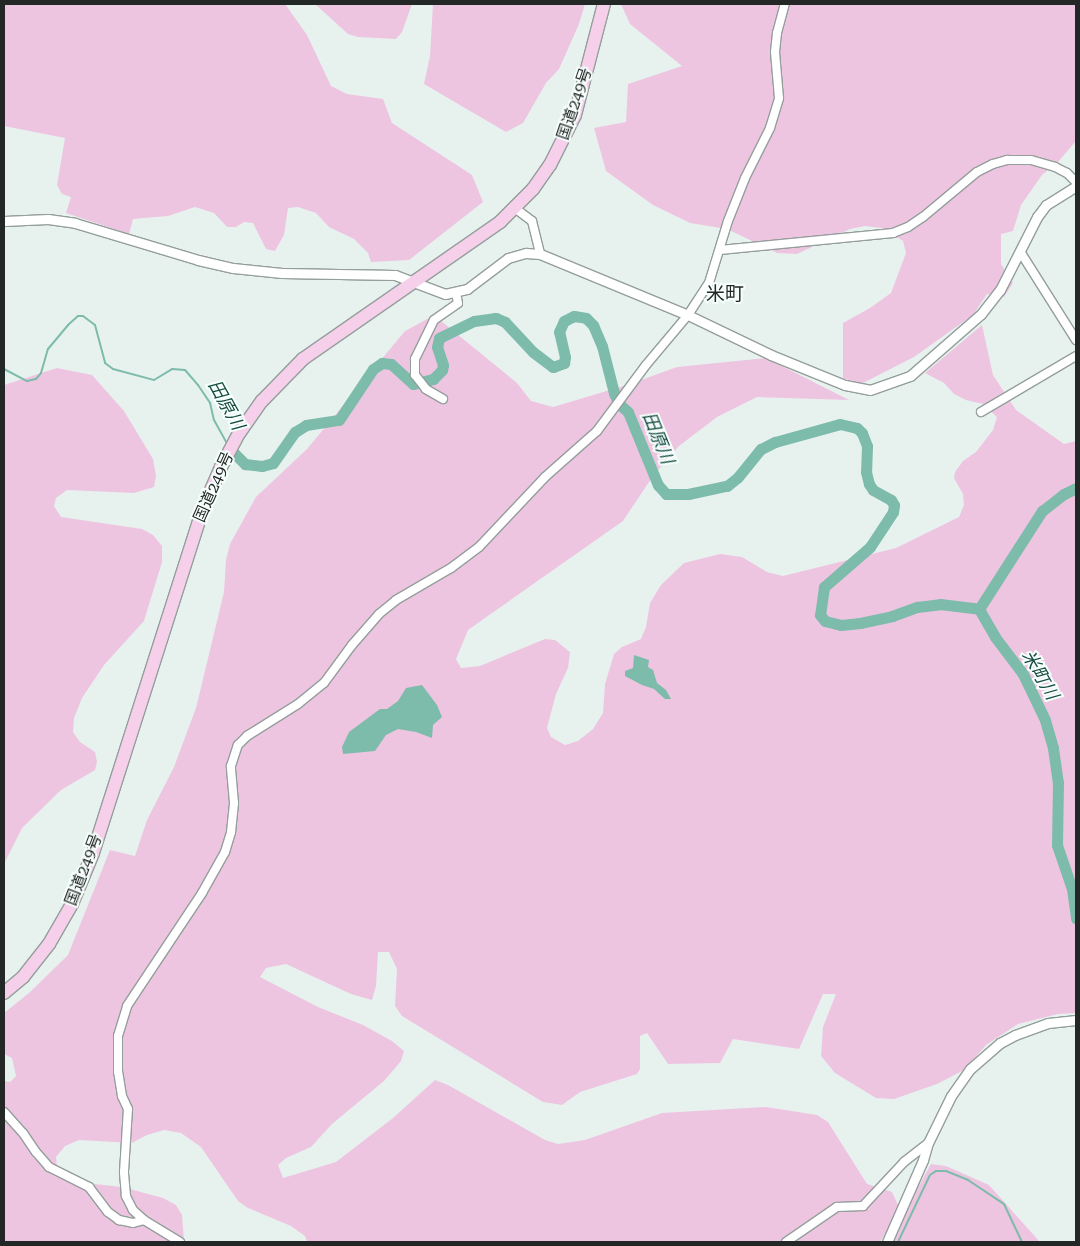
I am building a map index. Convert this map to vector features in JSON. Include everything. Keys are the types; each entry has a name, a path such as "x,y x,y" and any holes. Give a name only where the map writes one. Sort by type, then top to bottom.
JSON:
{"highway":[{"name":"国道249号","path":"4,993 23,977 49,944 72,904 93,853 202,511 240,432 262,401 304,359 416,282 516,209 550,165 565,140 584,83 604,4"}],"street":[{"path":"180,1242 144,1220 133,1210 124,1186 128,1109 122,1096 118,1072 118,1036 127,1006 202,893 225,852 231,832 234,803 231,766 238,745 247,736 298,704 324,683 352,645 396,600 451,568 479,547 512,510 597,431 646,365 688,315 709,283 728,220 745,178 770,128 779,98 775,52 777,33 785,4"},
{"path":"4,221 48,219 76,223 198,260 233,268 282,273 395,274 445,294 467,289 508,258 526,253 540,254 688,315 771,354 845,385 862,390 877,389 910,376 981,314 1000,290 1021,253 1037,217 1046,205 1076,184 1067,173 1055,167 1031,160 1007,160 977,172 908,227 893,233 720,250"},
{"path":"516,209 532,221 540,254"},
{"path":"1021,253 1076,340"},
{"path":"443,399 426,389 415,375 415,359 434,320 458,302 456,293"},
{"path":"981,412 1076,356"},
{"path":"886,1242 923,1160 928,1143 951,1096 970,1069 1000,1042 1048,1022 1072,1020"},
{"path":"4,1112 23,1132 49,1167 89,1187 108,1212 119,1220 133,1223 144,1220"},
{"path":"786,1242 837,1207 863,1206 894,1172 928,1143"}],"shaded area":[{"path":"4,4 285,4 307,35 331,86 347,94 383,99 392,123 472,175 483,202 409,260 371,262 368,253 354,239 329,227 316,213 298,207 288,208 284,235 275,251 266,249 253,223 244,222 236,227 227,227 214,213 195,207 168,216 133,219 129,234 66,213 71,197 62,194 57,185 65,138 4,126"},
{"path":"315,4 412,4 402,32 396,39 358,37 348,34"},
{"path":"433,4 585,4 579,24 559,69 546,83 523,123 506,132 424,84 430,56"},
{"path":"621,4 1076,4 1076,141 1057,163 1042,175 1021,205 1013,231 1001,234 1001,264 1013,283 1004,297 987,294 973,315 914,357 861,384 843,378 843,323 870,308 891,293 906,253 903,241 882,228 865,226 850,229 797,254 777,253 727,229 690,223 653,205 606,171 594,128 626,122 628,84 682,66 630,24"},
{"path":"429,318 441,321 517,383 531,401 553,407 630,384 677,367 766,358 849,400 757,397 717,417 679,446 653,476 623,521 468,630 456,659 461,668 480,666 545,639 555,640 570,652 568,668 556,694 547,728 551,737 565,745 578,741 593,729 603,713 605,684 614,654 622,647 641,639 646,627 650,603 661,585 684,563 720,554 742,557 767,572 783,576 896,548 959,517 964,505 963,494 954,478 955,472 963,461 976,452 993,430 997,417 983,404 966,400 954,394 944,383 925,373 982,325 993,375 1016,410 1064,444 1076,441 1076,1013 1058,1014 1018,1024 986,1045 964,1070 937,1084 894,1099 876,1098 835,1073 821,1056 823,1027 836,994 823,994 799,1049 733,1039 720,1063 668,1064 647,1033 640,1036 640,1069 637,1074 580,1092 562,1105 543,1102 402,1016 395,1006 397,969 389,952 378,952 376,986 372,1000 351,994 286,964 266,968 260,977 318,1007 363,1025 392,1041 404,1051 401,1061 384,1081 332,1124 311,1147 286,1158 278,1165 283,1178 336,1162 393,1118 435,1080 448,1085 545,1140 558,1144 585,1140 662,1113 766,1107 817,1115 828,1122 867,1184 892,1192 900,1209 880,1242 307,1242 305,1236 291,1226 248,1208 238,1201 201,1147 181,1133 164,1130 147,1135 132,1143 79,1140 65,1146 56,1157 58,1174 76,1182 122,1187 163,1198 176,1205 182,1215 184,1242 4,1242 4,1081 10,1082 16,1076 12,1058 4,1054 4,1013 29,993 68,955 110,850 135,856 147,820 174,767 196,708 224,592 226,560 230,544 256,497 307,449 405,331"},
{"path":"57,368 92,375 124,411 153,459 156,476 154,487 134,493 67,490 56,498 54,506 61,517 142,529 153,535 162,546 162,562 144,621 104,665 82,698 74,718 73,732 80,742 95,752 97,762 95,770 61,790 22,828 4,864 4,385"},
{"path":"634,655 649,660 648,667 653,670 657,683 666,690 671,699 665,699 654,689 625,676 625,671 633,668"},
{"path":"422,685 437,705 442,717 433,725 432,738 416,732 398,729 386,735 375,751 343,754 342,747 349,732 380,709 387,709 398,701 406,688"},
{"path":"931,1164 946,1166 989,1185 1040,1242 893,1242 917,1189"}],"waterway":[{"name":"田原川","path":"4,369 27,381 36,379 41,373 48,349 68,325 78,316 83,316 95,325 105,363 113,369 154,380 172,369 185,370 210,403 214,420 228,445"},
{"name":"田原川","path":"234,453 245,464 262,466 273,463 295,432 306,425 339,420 373,369 382,363 391,364 413,384 433,379 442,370 443,365 437,347 439,338 474,321 496,318 505,322 533,352 553,367 564,363 565,357 559,332 564,321 574,316 586,318 593,325 602,346 618,403 628,412 658,485 666,494 688,494 727,486 738,477 761,449 775,442 840,424 857,428 862,433 867,446 866,472 869,484 873,490 891,500 894,505 893,512 870,547 824,587 820,615 825,621 841,625 860,623 892,616 917,607 940,604 979,609"},
{"name":"米町川","path":"979,609 1042,511 1064,494 1076,488"},
{"name":"米町川","path":"979,609 995,637 1023,674 1045,720 1053,748 1058,782 1057,845 1072,889 1076,919"},
{"path":"898,1242 930,1175 936,1171 946,1171 968,1180 1004,1204 1022,1242"}],"district":[{"name":"米町","path":"725,294"}]}
